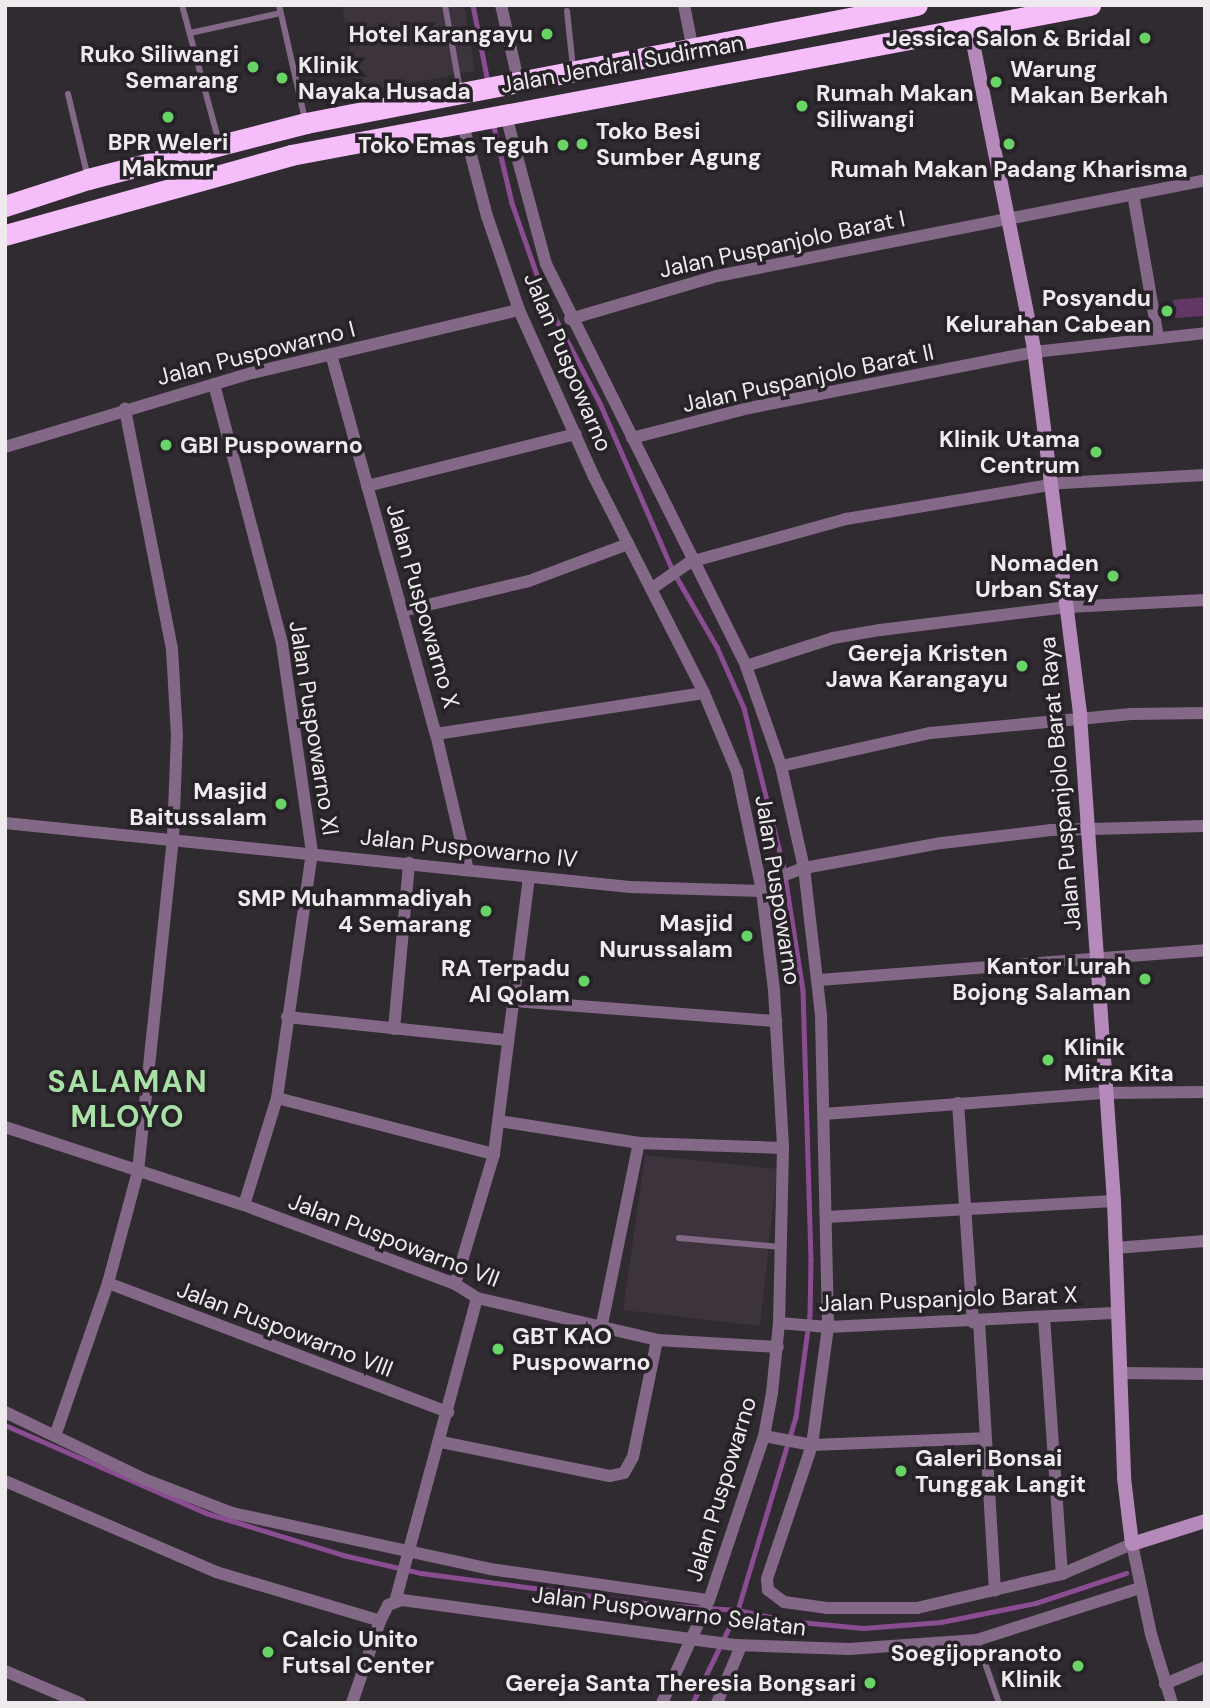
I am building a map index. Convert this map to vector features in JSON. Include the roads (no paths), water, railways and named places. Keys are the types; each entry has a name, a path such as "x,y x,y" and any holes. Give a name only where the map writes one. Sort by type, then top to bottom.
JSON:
{"highway":[{"name":"Jalan Jendral Sudirman","path":"5,206 88,179 306,123 916,5"},
{"name":"Jalan Jendral Sudirman","path":"5,235 212,174 465,120 1090,5"}],"street":[{"path":"501,5 515,84"},
{"path":"684,5 693,50"},
{"name":"Jalan Puspanjolo Barat Raya","path":"970,28 1005,218 1034,352 1080,718 1114,1201 1124,1478 1132,1544"},
{"name":"Jalan Puspowarno","path":"503,113 546,264 570,319 632,438 685,566 746,666 780,766 800,869 819,980 827,1217 825,1327 808,1445 767,1587 784,1602 851,1609 917,1608 995,1591"},
{"name":"Jalan Puspowarno","path":"465,120 487,216 519,310 628,544 704,693 737,772 762,891 776,1021 783,1148 780,1248 782,1323 765,1437 708,1604 662,1703"},
{"name":"Jalan Puspanjolo Barat I","path":"570,319 717,276 1205,180"},
{"path":"1133,194 1158,337"},
{"name":"Jalan Puspowarno I","path":"5,447 214,384 519,310"},
{"name":"Jalan Puspanjolo Barat II","path":"632,438 749,408 1034,352 1205,333"},
{"name":"Jalan Puspowarno X","path":"331,354 436,734 468,870"},
{"name":"Jalan Puspowarno XI","path":"214,384 282,643 313,852 276,1098 244,1205"},
{"path":"55,1436 108,1283 138,1171 173,838 177,736 172,649 125,409"},
{"path":"368,486 576,434"},
{"path":"652,589 685,566 846,519 1051,485 1205,475"},
{"path":"402,611 529,581 628,544"},
{"path":"746,666 833,638 1068,607 1205,600"},
{"path":"436,734 704,693"},
{"path":"780,766 930,733 1080,718 1205,713"},
{"name":"Jalan Puspowarno IV","path":"5,823 313,852 630,887 762,891"},
{"path":"762,891 780,877 800,869 942,843 1089,829 1205,826"},
{"path":"394,1029 409,863"},
{"path":"455,1284 494,1154 529,877"},
{"path":"819,980 1205,950"},
{"path":"514,1002 776,1021"},
{"path":"287,1017 507,1040"},
{"path":"824,1114 1106,1093 1205,1092"},
{"path":"276,1098 494,1154"},
{"path":"958,1103 995,1591 1062,1574 1132,1544 1205,1521"},
{"path":"499,1121 639,1143 783,1148"},
{"name":"Jalan Puspowarno VII","path":"5,1127 244,1205 455,1284 477,1298 656,1340 778,1347"},
{"path":"601,1329 639,1143"},
{"path":"827,1217 1114,1201"},
{"path":"1115,1248 1205,1241"},
{"name":"Jalan Puspowarno VIII","path":"108,1283 448,1412"},
{"path":"352,1703 380,1621 396,1597 405,1558 441,1442 477,1298"},
{"name":"Jalan Puspanjolo Barat X","path":"782,1323 825,1327 976,1322 1119,1313"},
{"path":"1044,1317 1062,1574"},
{"path":"441,1442 610,1476 624,1474 634,1457 656,1340"},
{"path":"1122,1373 1205,1374"},
{"name":"Jalan Puspowarno Selatan","path":"5,1412 144,1479 232,1513 405,1558 708,1604"},
{"path":"765,1437 808,1445 983,1438"},
{"path":"5,1481 216,1572 380,1621"},
{"path":"1132,1544 1140,1588 1171,1703"},
{"name":"Jalan Puspowarno Selatan","path":"396,1597 695,1635 738,1645 849,1649 977,1640 1140,1588"},
{"path":"717,1703 738,1645"},
{"path":"1165,1684 1205,1667"},
{"path":"5,1671 80,1703"}],"lane":[{"path":"182,5 219,144"},
{"path":"446,5 466,90"},
{"path":"190,33 280,9 306,123"},
{"path":"567,11 574,73"},
{"path":"68,94 88,179"},
{"path":"679,1238 780,1248"},
{"path":"977,1640 999,1703"}],"waterway":[{"path":"473,5 488,82"},
{"path":"493,122 512,203 545,298 600,403 673,571 717,647 744,708 784,869 803,990 811,1259 810,1315 796,1417 738,1610 693,1703"},
{"path":"5,1425 206,1513 343,1555 421,1573 660,1605 738,1610 789,1621 863,1628 941,1622 1036,1603 1126,1573"}],"place":[{"name":"Hotel Karangayu","path":"547,34"},
{"name":"Jessica Salon & Bridal","path":"1145,38"},
{"name":"Ruko Siliwangi Semarang","path":"253,67"},
{"name":"Klinik Nayaka Husada","path":"282,78"},
{"name":"Warung Makan Berkah","path":"996,82"},
{"name":"Rumah Makan Siliwangi","path":"802,106"},
{"name":"BPR Weleri Makmur","path":"168,117"},
{"name":"Toko Besi Sumber Agung","path":"582,144"},
{"name":"Rumah Makan Padang Kharisma","path":"1009,144"},
{"name":"Toko Emas Teguh","path":"563,145"},
{"name":"Posyandu Kelurahan Cabean","path":"1167,311"},
{"name":"GBI Puspowarno","path":"166,445"},
{"name":"Klinik Utama Centrum","path":"1096,452"},
{"name":"Nomaden Urban Stay","path":"1113,576"},
{"name":"Gereja Kristen Jawa Karangayu","path":"1022,666"},
{"name":"Masjid Baitussalam","path":"281,804"},
{"name":"SMP Muhammadiyah 4 Semarang","path":"486,911"},
{"name":"Masjid Nurussalam","path":"747,936"},
{"name":"Kantor Lurah Bojong Salaman","path":"1145,979"},
{"name":"RA Terpadu Al Qolam","path":"584,981"},
{"name":"Klinik Mitra Kita","path":"1048,1060"},
{"name":"GBT KAO Puspowarno","path":"498,1349"},
{"name":"Galeri Bonsai Tunggak Langit","path":"901,1471"},
{"name":"Calcio Unito Futsal Center","path":"268,1652"},
{"name":"Soegijopranoto Klinik","path":"1078,1666"},
{"name":"Gereja Santa Theresia Bongsari","path":"870,1683"}],"district":[{"name":"SALAMAN MLOYO","path":"128,1099"}]}
